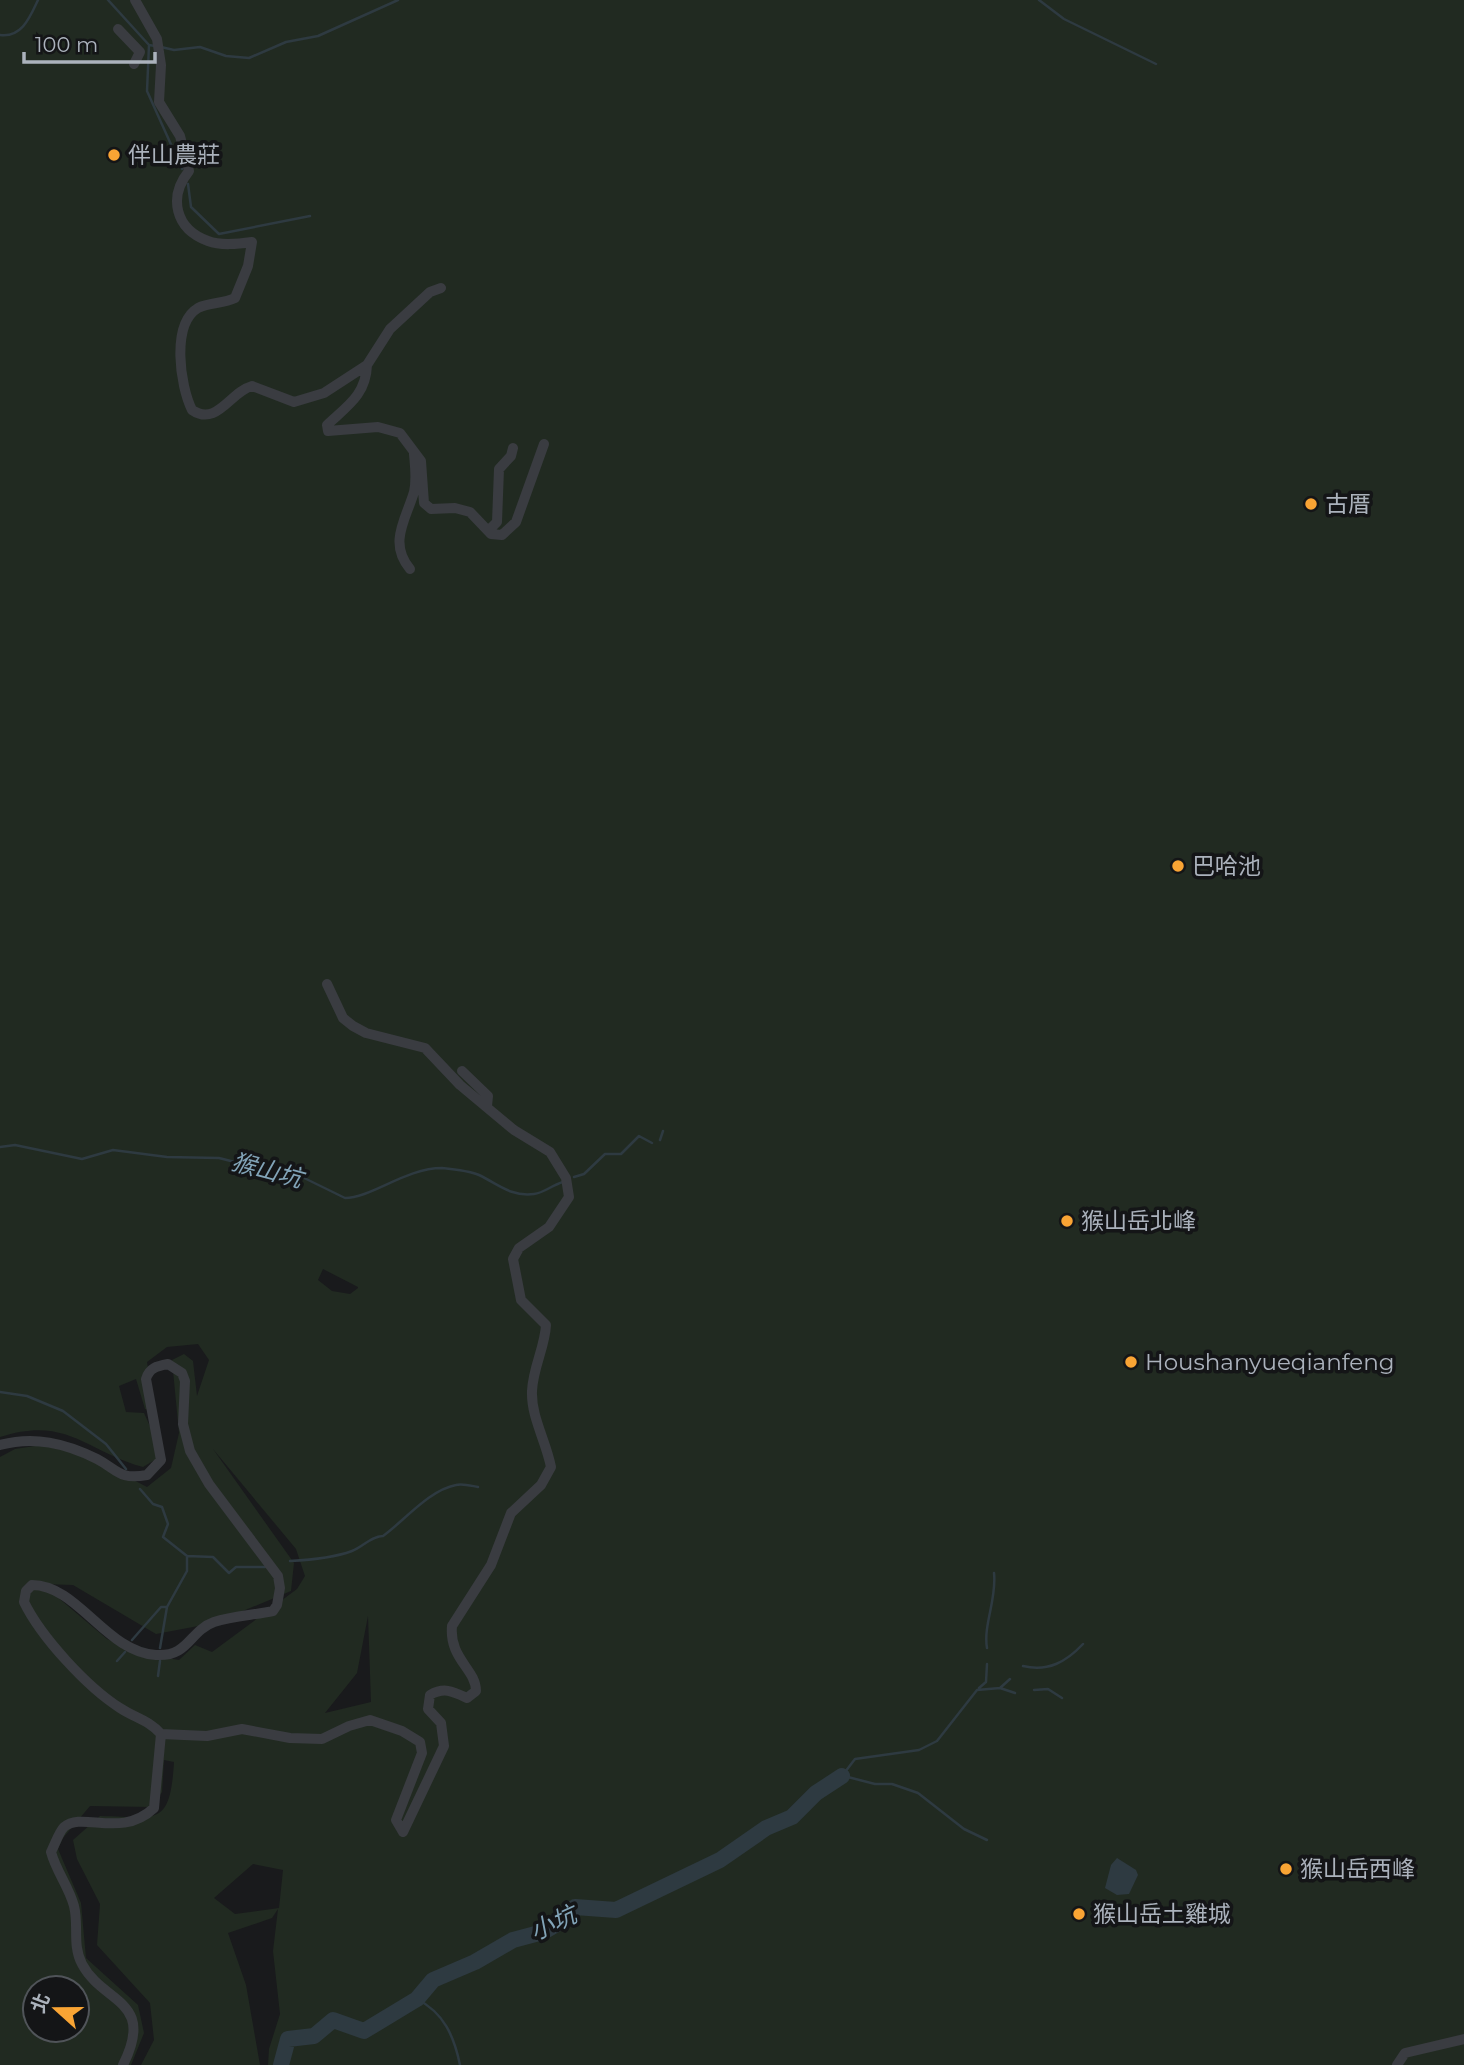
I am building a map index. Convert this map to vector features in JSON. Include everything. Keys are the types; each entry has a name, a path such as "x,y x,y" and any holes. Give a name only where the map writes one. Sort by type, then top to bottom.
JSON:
{"street":[{"path":"135,0 158,49 159,102 180,136 188,159 189,171 179,184 176,201 181,218 193,233 211,243 252,242 248,266 234,298 196,310 184,326 180,354 192,410 200,415 214,414 239,391 252,386 284,400 304,401 324,393 367,365 390,329 430,292 441,288"},
{"path":"118,29 140,52"},
{"path":"140,52 158,49"},
{"path":"134,64 140,52"},
{"path":"367,365 366,380 360,394 327,425 328,431 391,428 411,444 422,466 424,503 438,511 455,508 470,512 488,531 498,537 516,522 544,444"},
{"path":"410,569 398,548 402,521 416,479 411,444"},
{"path":"488,531 497,522 499,469 511,456 513,448"},
{"path":"0,1445 49,1440 99,1460 124,1477 147,1475 161,1460 146,1380 148,1373 156,1366 168,1364 183,1373 183,1424 190,1451 209,1484 278,1576 277,1605 273,1611 214,1622 175,1654 153,1655 115,1640 77,1607 45,1587 32,1585 26,1591 24,1602 68,1661 99,1692 121,1709 150,1722 161,1734 207,1736 242,1729 290,1738 322,1739 349,1726 370,1720 388,1725 420,1742 422,1753 396,1820 403,1832 444,1746 441,1723 429,1709 430,1695 439,1689 449,1689 467,1698 476,1692 476,1681 457,1655 451,1638 452,1626 491,1565 511,1513 541,1485 551,1467 532,1394 534,1370 545,1337 546,1325 521,1300 513,1259 519,1248 540,1236 569,1197 566,1178 550,1152 514,1130 460,1085 425,1048 366,1033 353,1027 343,1018 327,984"},
{"path":"462,1071 488,1096 487,1106"},
{"path":"123,2065 133,2047 129,2012 122,2001 91,1978 82,1963 75,1943 74,1903 56,1870 51,1852 64,1827 78,1820 117,1825 145,1816 154,1808 161,1734"},
{"path":"1397,2065 1405,2053 1464,2039"}],"shaded area":[{"path":"0,0 1464,0 1464,2065 268,2065 269,2049 280,2014 273,1951 278,1909 272,1918 228,1933 246,1985 260,2065 141,2065 154,2040 150,2003 97,1945 100,1904 77,1859 73,1840 100,1816 147,1817 164,1808 169,1798 174,1762 164,1760 162,1792 152,1807 90,1806 63,1838 58,1849 81,1903 86,1958 138,2005 144,2033 131,2065 0,2065 0,1457 15,1449 61,1442 147,1487 171,1468 179,1433 172,1360 184,1354 193,1361 197,1396 209,1360 198,1344 167,1347 147,1362 154,1411 145,1409 136,1379 119,1386 126,1412 144,1413 163,1455 143,1467 60,1433 23,1431 0,1437","holes":["323,1269 358,1287 358,1288 350,1294 332,1291 318,1280","213,1449 296,1549 305,1576 297,1589 212,1652 195,1645 179,1660 141,1654 107,1639 42,1584 73,1585 156,1634 214,1623 291,1591 294,1563","368,1616 371,1702 325,1713 357,1673","253,1864 283,1870 279,1908 235,1914 214,1898"]},
{"path":"1117,1858 1136,1870 1138,1875 1129,1894 1117,1895 1105,1888 1111,1865"}],"waterway":[{"path":"0,35 20,30 38,0"},
{"path":"108,0 149,45 155,46"},
{"path":"161,47 174,50 200,47 226,56 249,58 286,42 318,36 398,0"},
{"path":"1039,0 1064,19 1156,64"},
{"path":"149,45 147,91 182,169"},
{"path":"188,184 191,207 219,234 310,216"},
{"path":"660,1140 663,1131"},
{"path":"574,1177 584,1174 605,1154 621,1154 639,1136 652,1143"},
{"name":"猴山坑","path":"0,1147 15,1145 82,1159 113,1150 167,1157 219,1158 286,1175 296,1174 345,1198 366,1193 402,1177 442,1168 475,1174 518,1194 538,1193 563,1182"},
{"path":"0,1392 27,1396 63,1411 106,1444 126,1469"},
{"path":"290,1561 329,1557 352,1551 383,1536 436,1493 458,1484 478,1487"},
{"path":"140,1489 153,1504 162,1507 168,1524 163,1537 187,1556 213,1557 229,1573 236,1567 265,1567"},
{"path":"132,1640 161,1607 167,1607 187,1571 187,1557"},
{"path":"987,1648 994,1573"},
{"path":"160,1648 167,1607"},
{"path":"1023,1666 1041,1668 1056,1664 1083,1644"},
{"path":"117,1661 125,1652"},
{"path":"158,1676 160,1661"},
{"path":"979,1688 986,1682 987,1664"},
{"path":"1000,1688 1010,1679"},
{"path":"842,1776 855,1759 919,1750 937,1741 977,1690 1000,1688 1015,1693"},
{"path":"1034,1690 1048,1689 1062,1698"},
{"name":"小坑","path":"281,2065 288,2039 314,2036 333,2020 364,2031 417,1999 433,1980 475,1962 513,1940 543,1932 560,1922 575,1907 616,1910 720,1860 766,1828 792,1817 816,1793 842,1776"},
{"path":"844,1776 875,1784 892,1784 918,1793 964,1829 987,1840"},
{"path":"417,1999 441,2018 455,2044 460,2065"}],"place":[{"name":"伴山農莊","path":"114,155"},
{"name":"古厝","path":"1311,504"},
{"name":"巴哈池","path":"1178,866"},
{"name":"猴山岳北峰","path":"1067,1221"},
{"name":"Houshanyueqianfeng","path":"1131,1362"},
{"name":"猴山岳西峰","path":"1286,1869"},
{"name":"猴山岳土雞城","path":"1079,1914"}]}
